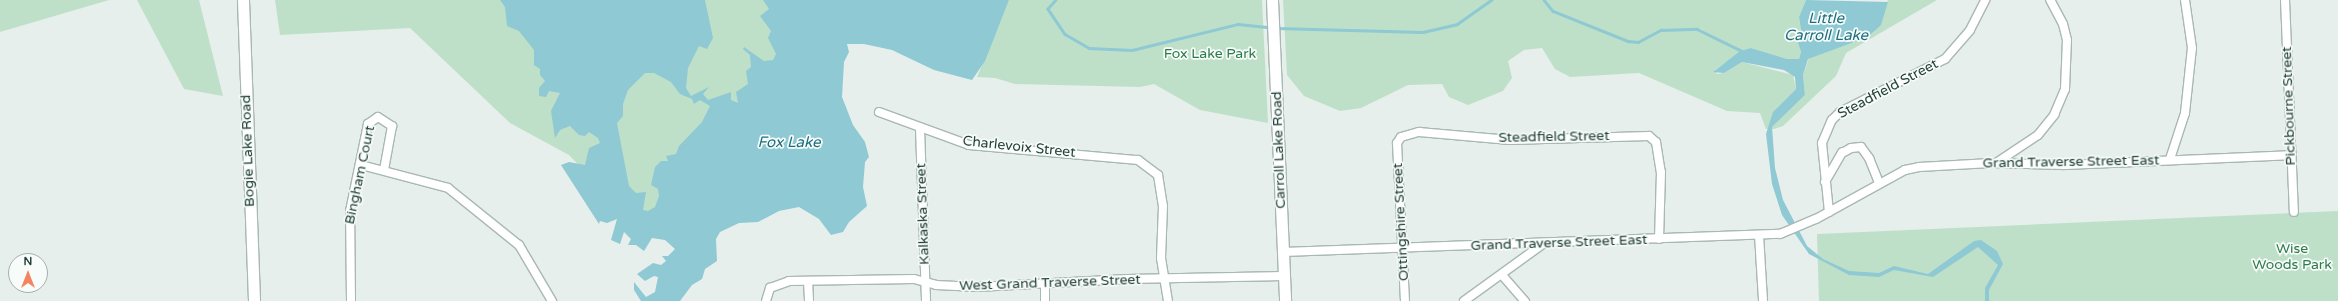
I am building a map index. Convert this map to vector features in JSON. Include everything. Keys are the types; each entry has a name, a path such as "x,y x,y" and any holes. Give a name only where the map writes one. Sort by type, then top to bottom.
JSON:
{"street":[{"name":"Bogie Lake Road","path":"243,0 254,301"},
{"name":"Carroll Lake Road","path":"1272,0 1285,301"},
{"name":"Steadfield Street","path":"1829,212 1822,143 1832,120 1840,112 1945,59 1970,30 1985,0"},
{"path":"1996,163 2038,135 2054,114 2066,89 2067,40 2064,24 2050,0"},
{"path":"2170,159 2185,113 2192,48 2184,0"},
{"name":"Pickbourne Street","path":"2284,0 2294,212"},
{"name":"Charlevoix Street","path":"879,112 920,128 969,144 1138,160 1158,175 1163,206 1161,258 1167,279"},
{"name":"Bingham Court","path":"351,301 348,229 368,124 374,118 382,117 392,126 384,170"},
{"name":"Kalkaska Street","path":"920,128 926,301"},
{"name":"Steadfield Street","path":"1397,143 1400,137 1419,132 1510,140 1644,135 1656,142 1659,155 1659,239"},
{"name":"Ottingshire Street","path":"1397,143 1405,301"},
{"path":"1826,182 1842,153 1851,148 1860,147 1869,158 1879,183 1829,212"},
{"name":"Grand Traverse Street East","path":"1879,183 1905,170 1920,167 1996,163 2064,165 2170,159 2291,155"},
{"path":"361,165 448,188 510,235 525,252 552,301"},
{"name":"Grand Traverse Street East","path":"1283,252 1403,249 1759,235 1788,231 1829,212"},
{"path":"1759,235 1763,301"},
{"path":"1464,301 1545,243"},
{"path":"1502,275 1525,301"},
{"name":"West Grand Traverse Street","path":"766,301 770,288 780,282 914,279 925,282 977,287 1284,276"},
{"path":"1167,279 1168,301"},
{"path":"808,281 809,301"},
{"path":"1044,284 1045,301"}],"green space":[{"path":"0,0 109,0 0,32"},
{"path":"137,0 199,0 223,96 184,89"},
{"path":"275,0 778,0 803,51 652,224 624,212 569,155 510,123 410,28 280,35"},
{"name":"Fox Lake Park","path":"1009,0 1262,0 1268,123 1200,110 1154,84 1140,87 1015,84 995,78 977,77"},
{"path":"1283,0 1806,0 1799,17 1801,30 1797,40 1801,52 1799,59 1787,59 1751,48 1741,51 1715,70 1717,74 1724,73 1742,62 1793,75 1796,89 1777,108 1772,127 1805,95 1803,75 1809,58 1868,37 1874,32 1888,0 1937,0 1846,53 1836,76 1783,126 1774,129 1766,129 1760,113 1727,111 1639,73 1570,77 1555,69 1542,48 1524,50 1508,61 1512,78 1503,91 1468,105 1449,97 1442,84 1408,85 1361,108 1340,111 1304,96 1287,75"},
{"name":"Wise Woods Park","path":"2338,211 2338,301 1819,301 1817,234"}],"water":[{"name":"Fox Lake","path":"500,0 705,0 713,38 707,49 699,46 688,68 686,88 691,96 709,87 703,94 708,100 731,92 731,100 738,103 736,92 748,84 746,71 751,67 750,55 743,49 744,47 764,61 773,60 776,54 768,38 771,31 760,16 769,9 763,0 1009,0 985,61 972,80 934,70 892,50 864,44 847,44 849,52 844,62 842,97 853,125 865,142 869,157 865,162 863,187 867,206 849,222 843,232 831,235 819,219 799,207 779,211 758,222 739,223 720,232 716,239 717,261 705,269 702,279 692,285 680,301 641,301 634,290 634,282 646,297 655,292 658,277 654,276 645,281 637,274 653,263 661,265 666,261 662,256 668,256 675,249 665,240 652,238 644,251 636,245 628,245 631,239 624,232 620,244 611,240 617,219 607,223 600,221 599,224 561,165 569,162 585,165 589,148 600,143 598,138 589,132 585,136 579,135 570,126 560,130 555,138 551,111 560,93 549,91 546,97 539,96 539,88 545,81 540,75 540,69 534,65 534,50 519,31 507,26 505,7","holes":["645,73 654,73 671,82 680,94 692,99 694,104 700,100 710,106 702,122 679,146 676,154 666,156 668,161 661,161 655,167 651,185 658,189 659,196 655,207 648,211 643,210 646,192 636,193 629,186 617,123 623,116 623,104 628,90"]},
{"name":"Little Carroll Lake","path":"1806,0 1888,2 1881,25 1868,37 1808,59 1803,75 1805,95 1772,127 1775,168 1783,200 1807,246 1823,259 1849,271 1879,273 1894,266 1928,274 1974,241 1981,240 1997,251 2003,264 1989,290 1989,301 1985,301 1985,288 1998,265 1978,247 1933,277 1894,270 1879,277 1849,275 1809,254 1782,215 1772,184 1766,134 1773,112 1796,89 1795,77 1784,70 1742,62 1724,73 1713,72 1740,51 1751,48 1787,59 1799,59 1801,52 1797,40 1801,30 1799,17"}],"waterway":[{"path":"1056,0 1048,9 1065,34 1089,48 1132,50 1238,24 1269,27"},
{"path":"1276,28 1423,32 1457,24 1491,0"},
{"path":"1544,0 1553,11 1628,41 1638,42 1661,30 1697,29 1742,51"}]}
